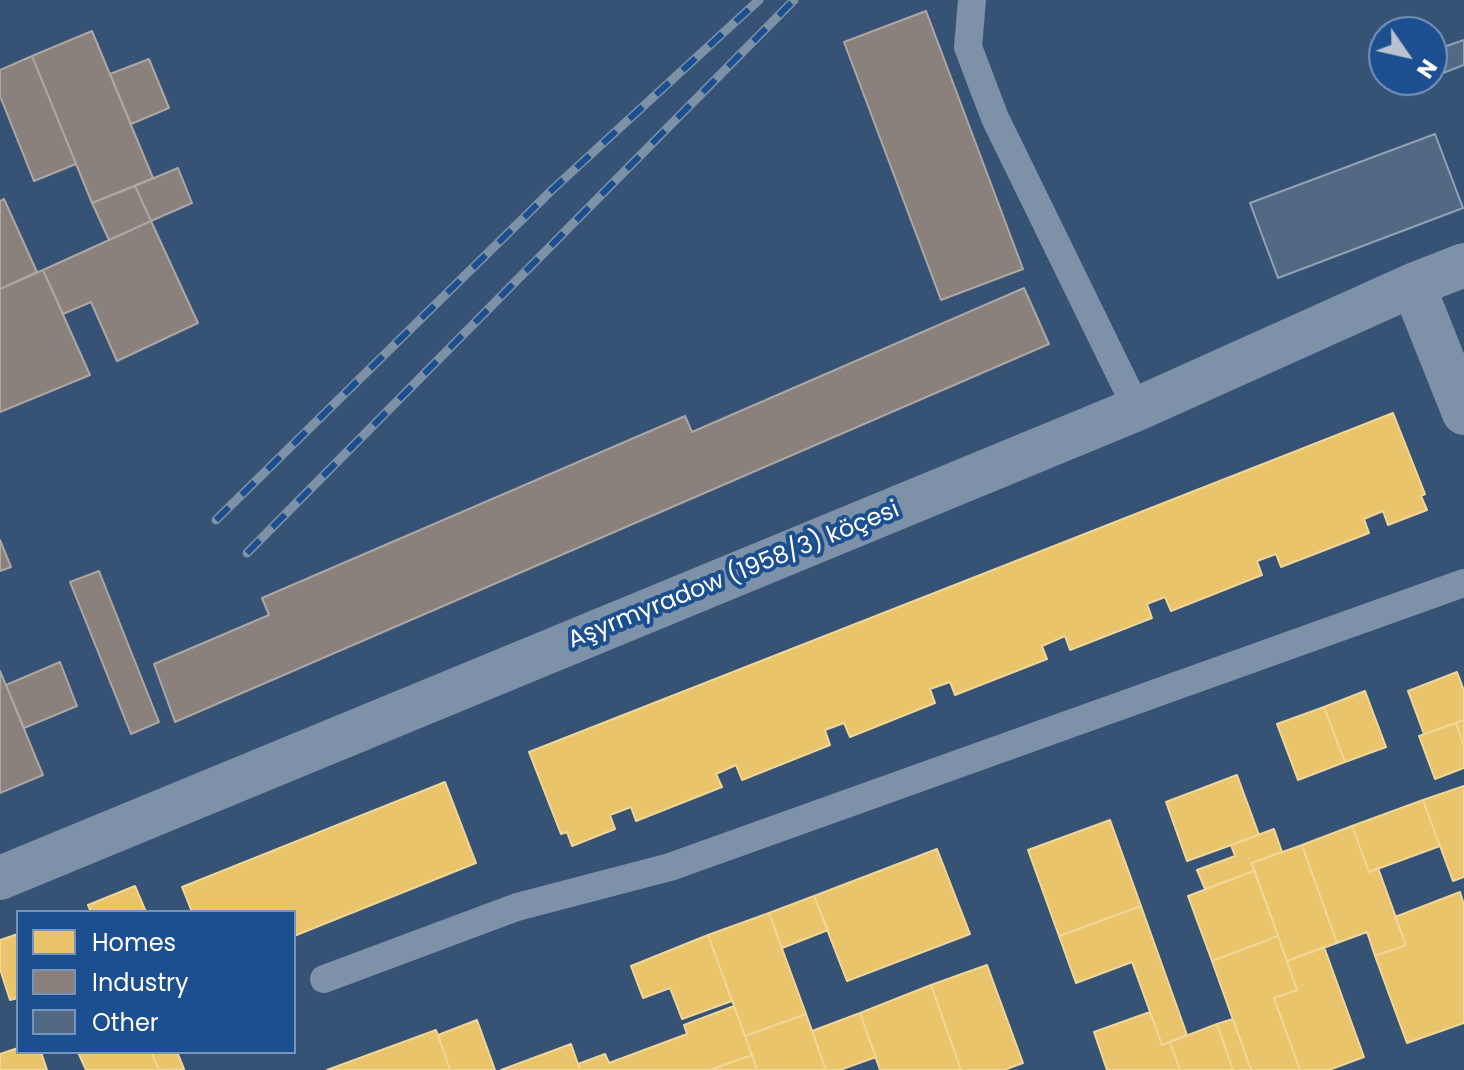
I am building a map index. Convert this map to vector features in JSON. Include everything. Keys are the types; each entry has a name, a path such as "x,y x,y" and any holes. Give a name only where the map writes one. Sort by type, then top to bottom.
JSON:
{"street":[{"name":"Aşyrmyradow (1958/3) köçesi","path":"0,878 1137,409 1464,265"},
{"path":"1413,285 1464,413"}],"lane":[{"path":"972,0 968,47 995,118 1137,409"},
{"path":"324,979 517,907 670,867 1464,583"}],"building: Homes":[{"path":"1393,413 1425,494 1421,496 1427,510 1388,525 1383,511 1364,519 1369,533 1281,567 1276,554 1257,561 1262,575 1171,611 1165,597 1147,604 1152,618 1070,650 1065,636 1042,646 1047,659 955,695 950,682 930,689 935,703 850,737 844,723 825,730 830,745 742,780 736,765 716,774 722,787 636,821 631,807 610,815 615,829 572,846 567,832 561,834 529,752"},
{"path":"1457,672 1464,691 1464,720 1424,734 1408,691"},
{"path":"1365,691 1386,747 1345,762 1324,707"},
{"path":"1324,707 1345,762 1298,780 1277,724"},
{"path":"1464,720 1464,747 1456,723"},
{"path":"1456,723 1464,747 1464,768 1435,779 1419,736"},
{"path":"1237,775 1259,835 1187,861 1166,802"},
{"path":"445,782 476,863 296,935 296,910 191,910 182,887"},
{"path":"1464,786 1464,877 1453,881 1423,800"},
{"path":"1423,800 1440,846 1369,872 1352,826"},
{"path":"1110,820 1141,906 1059,936 1028,850"},
{"path":"1352,826 1369,872 1378,868 1406,945 1375,956 1367,932 1337,943 1302,845"},
{"path":"1274,829 1282,852 1252,863 1254,871 1205,889 1197,870 1235,856 1231,845"},
{"path":"1302,845 1337,943 1287,961 1252,863"},
{"path":"937,849 970,934 847,981 814,896"},
{"path":"1254,871 1278,936 1212,961 1188,896"},
{"path":"135,886 145,910 90,910 88,905"},
{"path":"1460,892 1464,905 1464,1023 1407,1043 1375,956 1406,945 1395,917"},
{"path":"814,896 828,930 782,948 769,913"},
{"path":"1141,906 1187,1035 1162,1045 1132,962 1076,983 1059,936"},
{"path":"769,913 806,1014 745,1036 708,935"},
{"path":"16,935 16,998 10,1000 0,969 0,940"},
{"path":"708,935 732,1001 682,1019 670,988 643,998 631,966"},
{"path":"1278,936 1297,990 1274,998 1300,1070 1251,1070 1212,961"},
{"path":"1324,947 1364,1057 1329,1070 1300,1070 1274,998 1297,990 1287,961"},
{"path":"987,965 1023,1063 1004,1070 961,1070 931,985"},
{"path":"931,985 961,1070 880,1070 860,1013"},
{"path":"734,1006 752,1055 710,1070 580,1070 578,1064 605,1054 609,1063 687,1034 684,1025"},
{"path":"1150,1012 1162,1045 1170,1042 1180,1070 1107,1070 1094,1032"},
{"path":"860,1013 876,1057 840,1070 826,1070 812,1031"},
{"path":"806,1014 826,1070 757,1070 745,1036"},
{"path":"1233,1019 1251,1070 1233,1070 1217,1024"},
{"path":"477,1020 495,1070 450,1070 438,1035"},
{"path":"1217,1024 1233,1070 1180,1070 1170,1042"},
{"path":"436,1030 450,1070 327,1070"},
{"path":"571,1044 580,1070 501,1070"},
{"path":"16,1049 16,1054 42,1054 47,1070 0,1070 0,1054"},
{"path":"79,1054 152,1054 159,1070 86,1070"},
{"path":"152,1054 178,1054 184,1069 159,1070"},
{"path":"752,1055 757,1070 710,1070"}],"building: Industry":[{"path":"926,11 1023,269 941,300 844,42"},
{"path":"92,31 153,178 92,203 32,56"},
{"path":"32,56 76,164 34,181 0,96 0,70"},
{"path":"149,59 169,108 131,124 110,74"},
{"path":"178,168 192,203 151,221 135,186"},
{"path":"135,186 151,221 109,240 92,203"},
{"path":"4,199 37,272 0,289 0,201"},
{"path":"151,221 198,323 117,361 91,302 63,314 43,270"},
{"path":"43,270 90,375 0,412 0,289"},
{"path":"1024,288 1049,344 175,722 154,664 269,615 262,598 685,416 692,432"},
{"path":"0,540 11,567 0,571"},
{"path":"99,571 159,722 131,734 70,582"},
{"path":"60,662 77,706 24,728 6,685"},
{"path":"0,671 43,775 0,793"}],"building: Other":[{"path":"1464,40 1464,65 1448,71 1448,46"},
{"path":"1435,134 1463,208 1278,278 1250,203"}],"railway":[{"path":"216,520 552,190 759,0"},
{"path":"247,553 794,0"}]}
